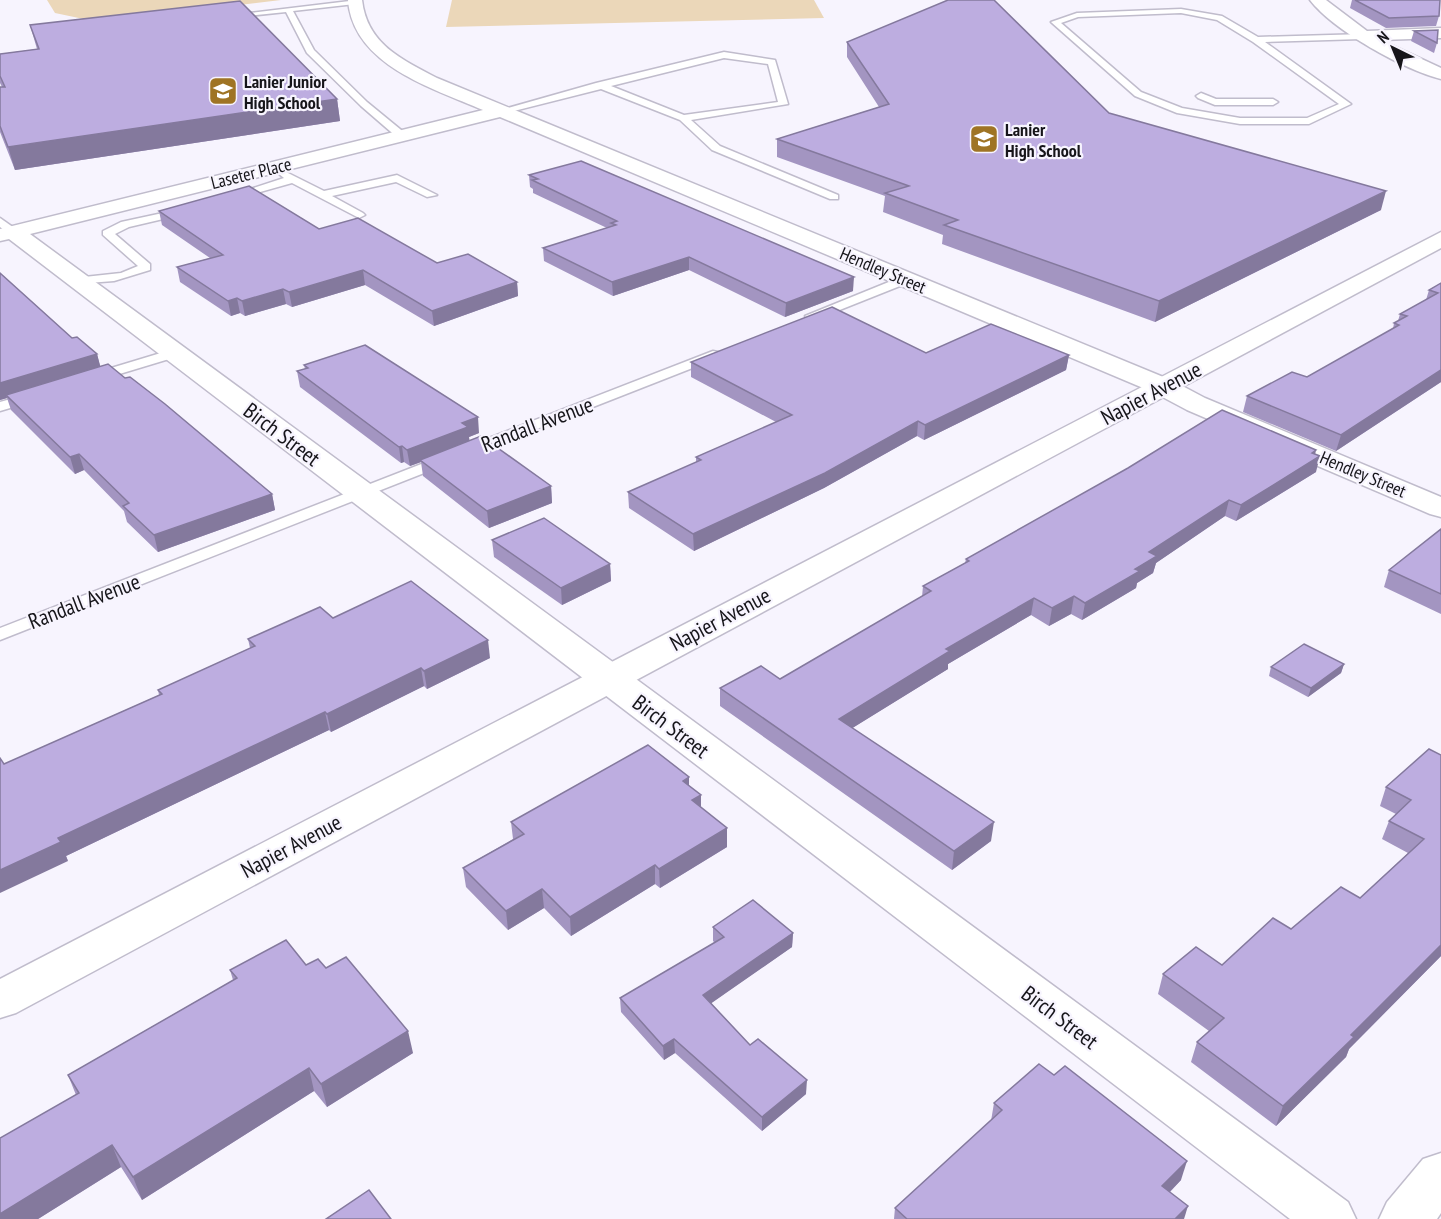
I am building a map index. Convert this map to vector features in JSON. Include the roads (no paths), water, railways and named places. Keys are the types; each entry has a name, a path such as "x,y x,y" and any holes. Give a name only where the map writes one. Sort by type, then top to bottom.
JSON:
{"street":[{"path":"1317,0 1379,48 1441,74"},
{"name":"Hendley Street","path":"355,1 357,19 373,42 402,66 431,82 1164,387 1196,404 1441,508"},
{"path":"1362,36 1441,33"},
{"name":"Laseter Place","path":"4,229 106,209 502,111"},
{"name":"Birch Street","path":"4,229 79,281 1330,1219"},
{"name":"Napier Avenue","path":"0,1000 1441,239"},
{"path":"1405,1219 1441,1175"}],"lane":[{"path":"219,17 355,1"},
{"path":"288,9 301,29 310,51 364,104 402,136"},
{"path":"1181,11 1219,18 1256,40 1346,104 1309,121 1240,121 1180,111 1138,94 1055,22 1077,15 1106,14 1181,11"},
{"path":"1158,12 1166,20"},
{"path":"1106,14 1112,22"},
{"path":"1256,40 1362,36"},
{"path":"502,111 724,55 772,62 783,104 683,118"},
{"path":"599,85 683,118 716,148 834,196"},
{"path":"1261,93 1309,121"},
{"path":"1201,96 1215,102 1282,106"},
{"path":"271,168 359,215"},
{"path":"322,195 397,178 431,195"},
{"path":"220,200 293,179"},
{"path":"106,209 124,224"},
{"path":"79,281 114,278 137,272 146,267 107,233 124,224 172,214"},
{"path":"795,323 906,279"},
{"name":"Randall Avenue","path":"0,634 728,349"},
{"path":"76,383 174,353"},
{"path":"0,407 44,393"}],"place":[{"name":"Lanier Junior High School","path":"223,91"},
{"name":"Lanier High School","path":"984,139"}]}
